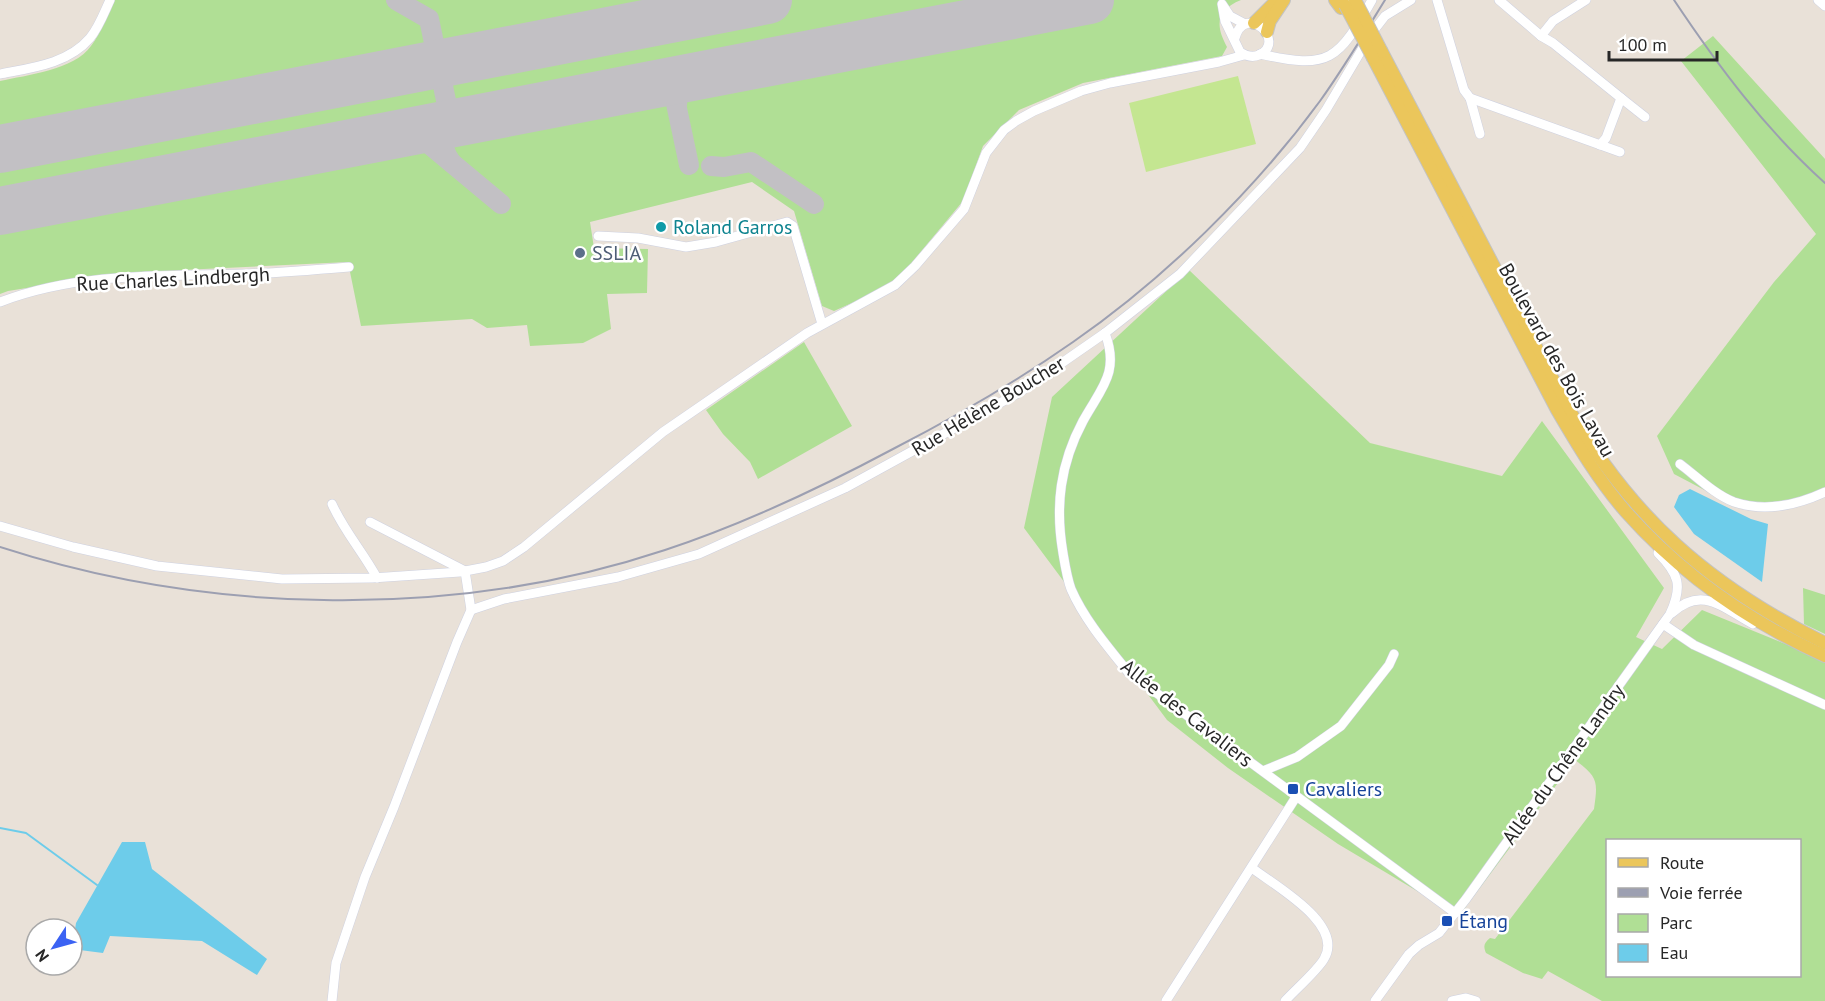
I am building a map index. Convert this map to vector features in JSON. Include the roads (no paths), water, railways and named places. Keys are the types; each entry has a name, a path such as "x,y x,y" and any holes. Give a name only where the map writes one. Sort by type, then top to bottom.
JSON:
{"main road":[{"path":"1249,24 1268,11 1277,0"},
{"path":"1267,38 1270,21 1284,0"},
{"name":"Boulevard des Bois Lavau","path":"1344,2 1378,55 1566,404 1592,447 1622,489 1682,551 1724,584 1785,623 1825,643"},
{"name":"Boulevard des Bois Lavau","path":"1378,55 1557,410 1584,454 1627,513 1661,547 1719,596 1775,630 1825,656"}],"street":[{"path":"0,75 57,61 82,46 92,36 110,0"},
{"path":"0,526 73,547 157,566 282,579 377,578 465,571 503,561 524,547 663,432 822,324 880,295 907,275 964,209 982,162 993,142 1016,121 1081,91 1244,55 1251,57 1260,54 1277,59 1318,61 1332,54 1344,44 1372,0"},
{"name":"Rue Hélène Boucher","path":"471,610 504,598 618,577 699,554 845,488 1020,392 1105,333 1180,274 1300,148 1326,110 1371,34 1385,16 1411,0"},
{"path":"1437,0 1480,134"},
{"path":"1499,0 1540,36 1553,43 1645,117"},
{"path":"1540,36 1553,21 1586,0"},
{"path":"1818,0 1825,6"},
{"path":"1222,2 1230,16 1263,28 1278,55 1286,59"},
{"path":"1222,2 1225,21 1244,55"},
{"path":"1226,60 1238,30 1249,24"},
{"path":"1260,54 1267,38"},
{"path":"1470,98 1620,152"},
{"path":"1600,145 1606,138 1621,98"},
{"path":"598,236 638,238 686,247 716,242 787,222 793,226 822,324"},
{"name":"Rue Charles Lindbergh","path":"0,302 42,289 122,277 273,273 349,267"},
{"name":"Allée des Cavaliers","path":"1105,333 1112,368 1108,380 1083,421 1070,451 1058,507 1059,533 1071,588 1090,621 1128,672 1455,913"},
{"path":"1680,464 1733,502 1764,507 1789,505 1825,492"},
{"path":"332,504 341,524 365,556 377,578"},
{"name":"Allée du Chêne Landry","path":"1377,1000 1408,954 1438,933 1455,913 1670,614 1679,589 1678,580 1670,565 1637,530 1627,513"},
{"path":"370,522 465,571"},
{"path":"332,1001 336,963 365,877 471,610 465,571"},
{"name":"Allée du Chêne Landry","path":"1670,614 1686,601 1703,598 1787,642 1806,647"},
{"path":"1663,624 1694,645 1825,705"},
{"path":"1263,771 1297,756 1341,726 1389,665 1394,654"},
{"path":"1166,1001 1296,797"},
{"path":"1252,868 1313,914 1325,932 1329,944 1324,959 1285,1001"},
{"path":"1452,1001 1466,998 1476,1001"}],"water":[{"path":"1690,489 1751,519 1768,524 1762,582 1694,534 1674,507 1679,495"},
{"path":"122,842 145,842 152,869 267,959 257,975 202,941 110,936 103,953 84,951 84,917 79,917"}],"waterway":[{"path":"0,828 26,833 97,885"}],"railway":[{"path":"0,547 80,570 163,586 247,596 332,600 418,598 502,589 585,573 665,550 724,529 838,478 962,412 1051,357 1141,290 1206,232 1294,135 1345,64 1385,0"},
{"path":"1674,0 1744,96 1803,163 1825,183"}],"place":[{"name":"Roland Garros","path":"661,227"},
{"name":"SSLIA","path":"580,253"},
{"name":"Cavaliers","path":"1293,789"},
{"name":"Étang","path":"1447,921"}]}
